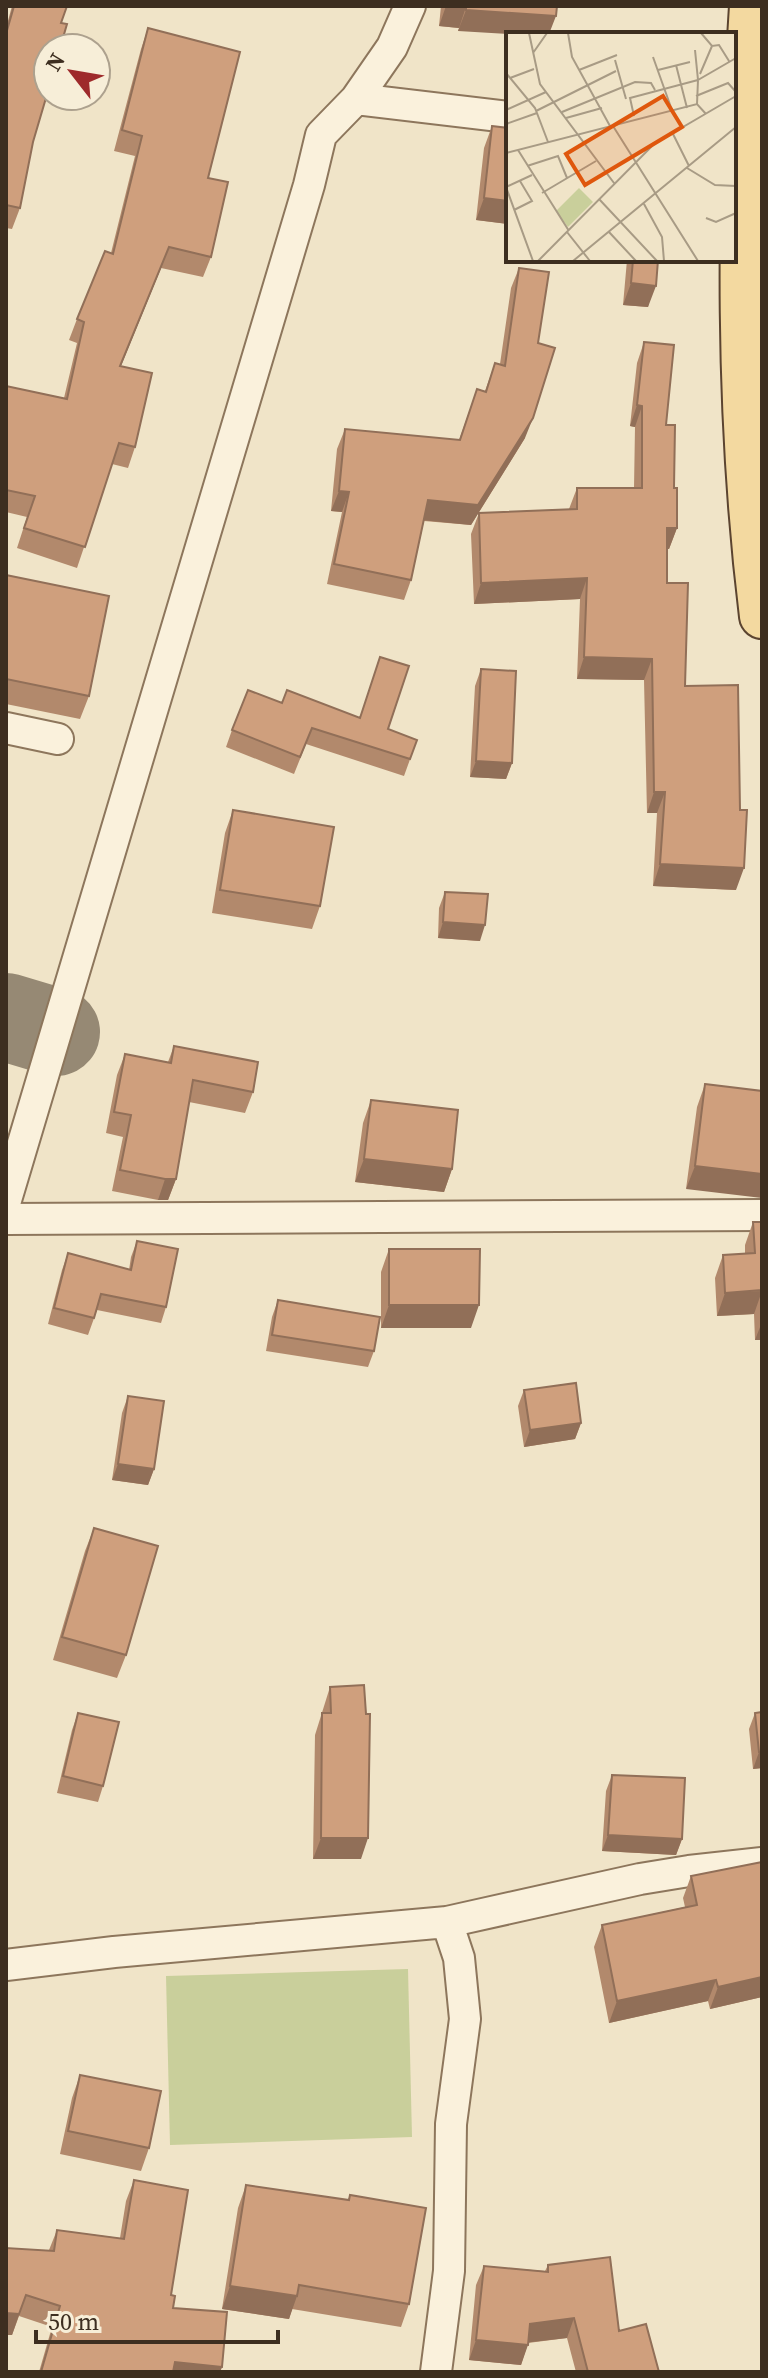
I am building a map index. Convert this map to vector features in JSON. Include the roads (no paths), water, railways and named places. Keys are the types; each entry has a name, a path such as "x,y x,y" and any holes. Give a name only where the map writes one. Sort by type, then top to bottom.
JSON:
{"main road":[{"path":"752,6 739,133 752,228 747,465 762,616"}],"street":[{"path":"6,1200 304,201 321,135 356,99 392,47 410,6"},
{"path":"356,99 506,117"},
{"path":"6,728 58,739"},
{"path":"6,1219 762,1215"},
{"path":"6,1965 88,1954 447,1922 640,1879 762,1863"},
{"path":"436,2372 449,2271 451,2124 465,2019 459,1958 447,1922"}]}
